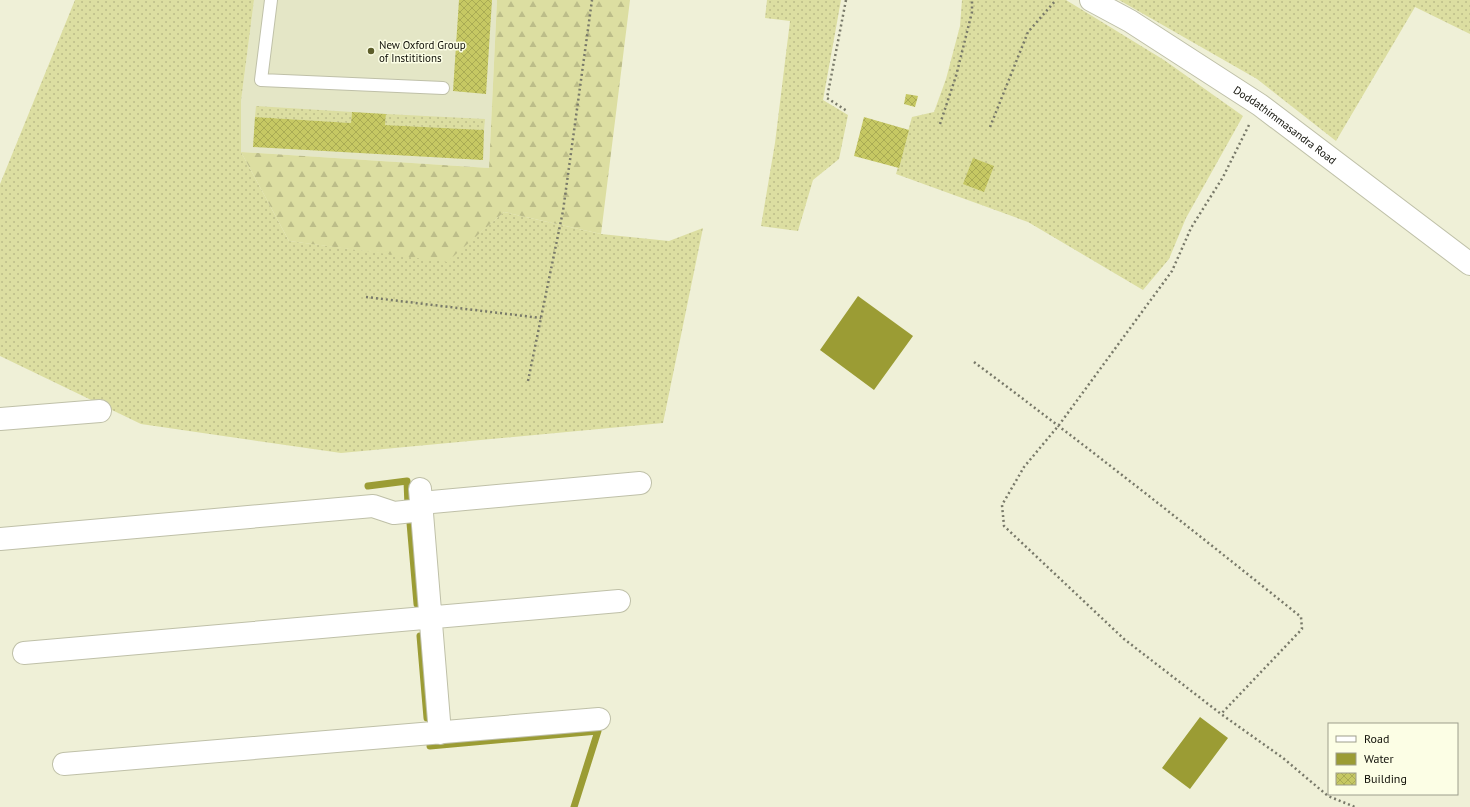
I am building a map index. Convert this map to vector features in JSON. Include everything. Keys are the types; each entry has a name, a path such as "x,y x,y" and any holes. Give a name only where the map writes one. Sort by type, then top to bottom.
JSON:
{"street":[{"name":"Doddathimmasandra Road","path":"1091,0 1130,21 1260,106 1470,264"},
{"path":"0,418 100,411"},
{"path":"0,539 373,506 394,513 421,501 640,483"},
{"path":"421,501 440,733"},
{"path":"24,653 619,601"},
{"path":"64,764 599,719"}],"lane":[{"path":"271,0 261,80 443,88"}],"path":[{"path":"528,381 563,211 592,0"},
{"path":"846,0 827,98 847,111"},
{"path":"940,124 956,76 972,12 972,0"},
{"path":"990,127 1028,32 1056,0"},
{"path":"1260,106 1223,177 1191,228 1172,271 1059,425 1024,467 1002,505 1004,526 1124,639 1221,714 1283,758 1328,796 1355,807"},
{"path":"366,297 541,318"},
{"path":"974,362 1059,425 1185,523 1301,617 1302,629 1221,714"}],"shaded area":[{"name":"New Oxford Group of Instititions","path":"254,0 497,0 489,168 241,152 241,101"}],"green space":[{"path":"75,0 254,0 241,101 241,152 289,241 447,261 504,212 601,234 669,241 703,228 663,423 341,453 141,424 0,356 0,184"},
{"path":"497,0 630,0 601,234 504,212 447,262 289,241 241,152 489,168"},
{"path":"767,0 841,0 823,100 848,115 839,159 813,180 798,231 761,226 775,143 790,21 765,18"},
{"path":"962,0 1066,0 1164,60 1243,116 1186,218 1169,259 1143,290 1028,222 896,174 912,117 934,112 946,79 960,26"},
{"path":"1119,0 1470,0 1470,34 1415,7 1336,141 1257,79"},
{"path":"256,106 352,112 351,123 255,117"},
{"path":"386,114 485,119 484,130 385,125"}],"water":[{"path":"858,296 913,336 874,390 820,350"},
{"path":"1200,717 1228,738 1190,789 1162,768"}],"building":[{"path":"459,0 492,0 486,94 453,91"},
{"path":"906,94 918,96 915,107 904,104"},
{"path":"352,112 386,114 385,125 484,130 483,160 253,147 255,117 351,123"},
{"path":"864,117 909,130 899,168 854,156"},
{"path":"973,158 994,166 984,192 963,184"}],"waterway":[{"path":"368,486 407,481 408,506"},
{"path":"410,523 417,604"},
{"path":"420,636 427,718"},
{"path":"430,746 598,731 574,807"}],"place":[{"name":"New Oxford Group of Instititions","path":"371,51"}]}
